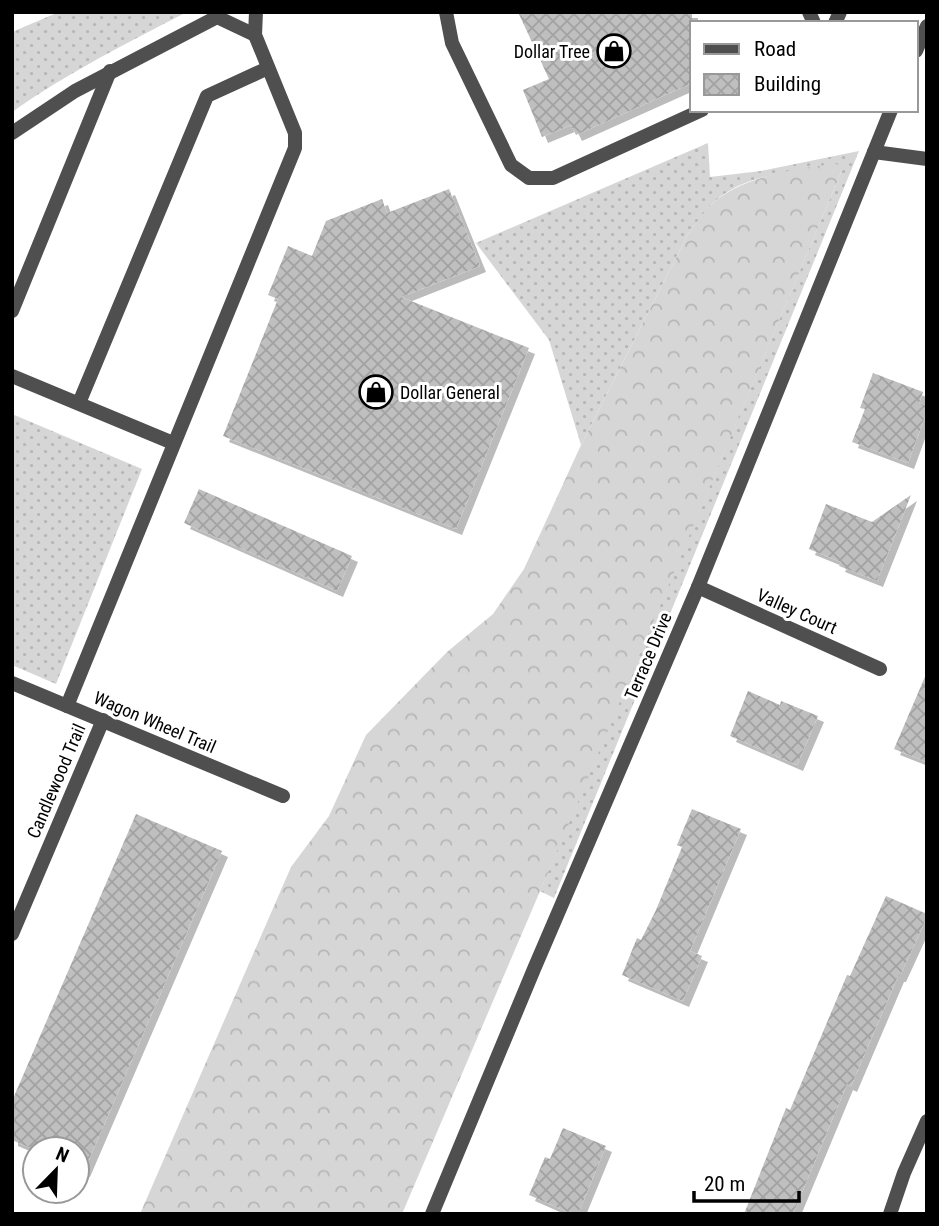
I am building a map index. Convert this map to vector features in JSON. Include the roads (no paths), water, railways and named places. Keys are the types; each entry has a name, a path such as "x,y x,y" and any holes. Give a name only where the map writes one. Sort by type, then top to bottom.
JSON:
{"street":[{"path":"67,706 295,148 295,133 256,35 256,12"},
{"path":"446,12 453,43 511,165 529,178 553,178 698,112"},
{"path":"12,133 75,90 216,15 256,35"},
{"path":"918,46 927,26"},
{"path":"79,403 207,96 268,68"},
{"path":"12,311 110,71"},
{"name":"Terrace Drive","path":"432,1214 539,956 698,587 890,112"},
{"path":"874,152 927,159"},
{"path":"12,376 173,443"},
{"name":"Valley Court","path":"698,587 880,669"},
{"name":"Wagon Wheel Trail","path":"12,683 283,796"},
{"name":"Candlewood Trail","path":"12,934 103,720"},
{"path":"890,1214 904,1173 927,1121"}],"place":[{"name":"Dollar Tree","path":"614,51"},
{"name":"Dollar General","path":"376,392"}]}
